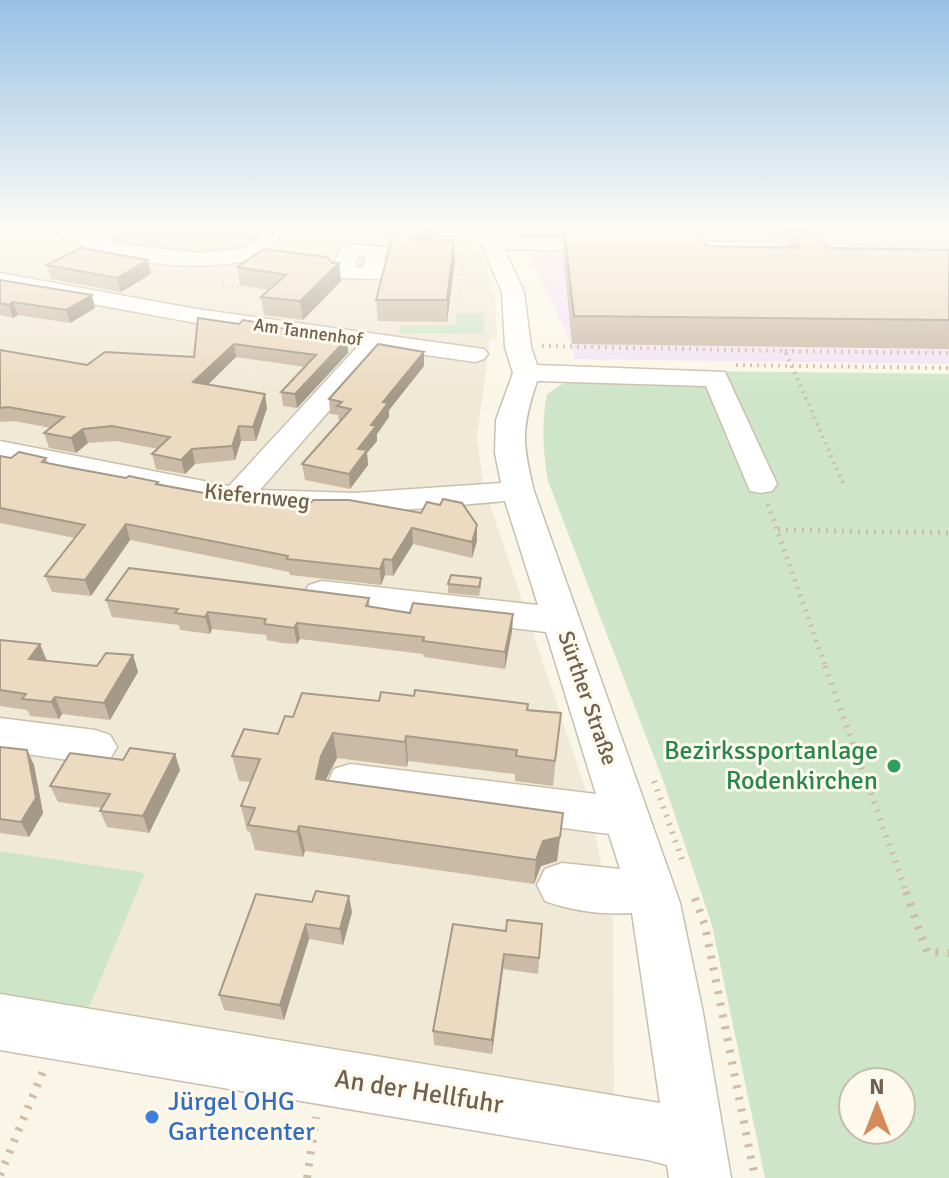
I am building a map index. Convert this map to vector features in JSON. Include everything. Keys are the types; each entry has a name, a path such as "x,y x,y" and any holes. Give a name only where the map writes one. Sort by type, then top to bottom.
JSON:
{"street":[{"name":"Am Tannenhof","path":"11,282 196,316 475,354"},
{"path":"507,282 513,292 518,347 532,359 716,378 761,484"},
{"path":"237,496 376,341"},
{"name":"Sürther Straße","path":"532,359 510,420 510,453 518,491 651,890 676,1013 715,1159"},
{"name":"Kiefernweg","path":"0,450 237,496 298,502 366,502 518,491"},
{"path":"286,589 562,621"},
{"path":"0,734 95,747"},
{"path":"350,782 628,817"},
{"path":"562,885 615,892 651,890"},
{"name":"An der Hellfuhr","path":"0,1022 648,1130 715,1159"}],"path":[{"path":"458,300 465,282"},
{"path":"532,359 785,351 949,353"},
{"path":"785,351 844,485"},
{"path":"728,365 949,368"},
{"path":"761,484 927,952 949,953"},
{"path":"778,530 949,533"},
{"path":"0,1175 59,1032"},
{"path":"307,1178 322,1076"},
{"path":"715,1159 755,1178"}],"shaded area":[{"path":"0,282 491,282 495,292 497,339 490,339 477,437 483,484 586,791 613,919 614,1104 87,1012 144,873 0,851"},
{"path":"541,282 949,282 949,364 574,359 572,344"}],"green space":[{"path":"456,313 483,313 484,334 399,333 401,325 455,325"},
{"path":"692,371 949,374 949,1178 765,1178 712,925 664,783 548,481 544,448 547,394 560,385 576,381 687,383 695,387"},
{"path":"0,851 145,873 87,1012 0,999"}],"building":[{"path":"0,282 92,295 66,310 0,303"},
{"path":"278,282 320,282 300,301 261,297"},
{"path":"381,282 449,282 447,300 376,300"},
{"path":"570,282 949,282 949,320 574,316"},
{"path":"198,318 239,324 243,320 347,339 295,394 281,392 316,355 234,344 193,382 265,394 253,427 239,426 232,446 192,449 181,460 152,454 170,437 112,426 83,429 71,438 44,433 64,417 0,408 0,350 87,365 105,352 194,357"},
{"path":"378,344 424,352 383,402 388,403 371,425 376,426 358,449 367,450 349,474 302,464 351,409 337,406 342,402 329,399"},
{"path":"19,452 46,458 42,462 72,468 129,476 252,502 255,499 306,509 313,500 349,500 421,513 427,502 440,505 443,499 462,503 477,525 472,542 412,528 392,560 384,559 380,569 287,559 288,556 126,524 85,580 45,576 85,525 0,508 0,456 11,458"},
{"path":"129,568 369,598 366,606 410,613 413,603 513,614 505,652 423,641 424,637 297,623 294,628 264,624 266,619 208,612 205,617 175,613 178,609 106,600"},
{"path":"451,575 481,578 479,587 448,584"},
{"path":"0,640 40,644 29,659 97,666 106,653 133,655 104,703 55,697 51,702 22,699 26,694 0,690"},
{"path":"415,690 528,704 527,710 561,713 555,761 516,756 517,750 406,736 405,742 333,733 321,756 316,779 563,813 560,837 543,841 536,860 299,826 297,832 248,825 255,808 241,806 260,759 232,756 244,729 278,734 285,716 293,717 302,693 379,701 381,692 414,696"},
{"path":"0,747 27,750 36,798 21,822 0,819"},
{"path":"130,748 175,754 143,816 100,811 110,794 50,786 70,753 123,760"},
{"path":"316,891 349,896 340,929 306,924 280,1005 219,995 256,894 312,902"},
{"path":"507,920 542,924 539,958 504,954 492,1040 433,1031 453,924 506,931"}],"place":[{"name":"Bezirkssportanlage Rodenkirchen","path":"894,766"},
{"name":"Jürgel OHG Gartencenter","path":"152,1117"}]}
